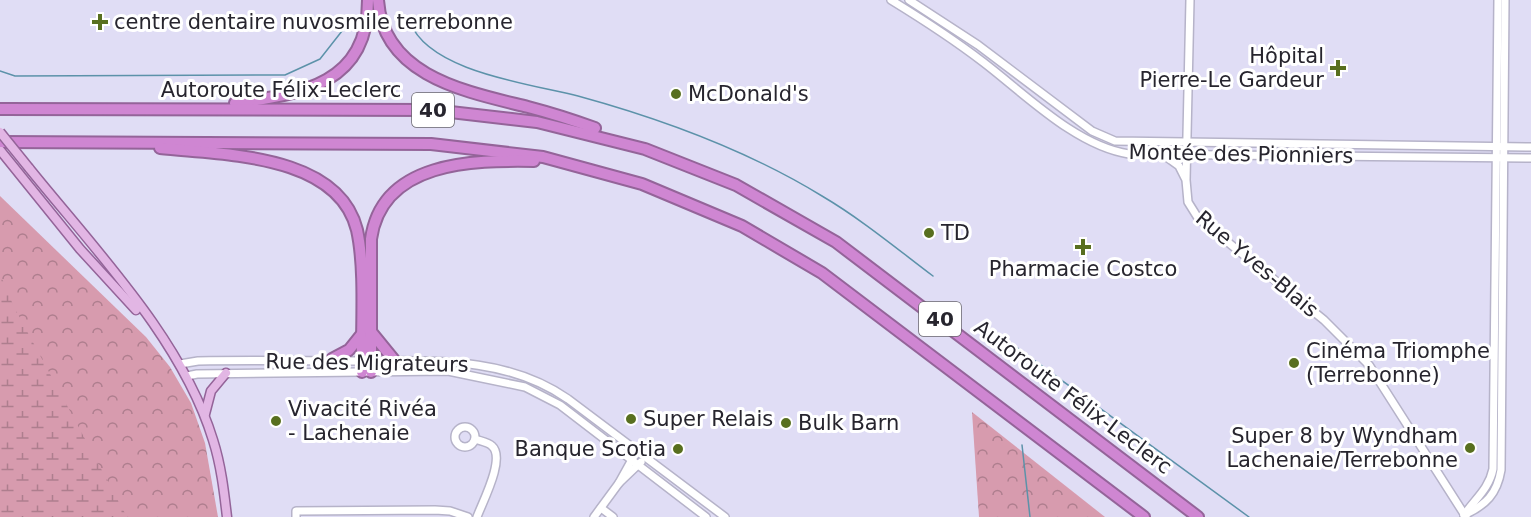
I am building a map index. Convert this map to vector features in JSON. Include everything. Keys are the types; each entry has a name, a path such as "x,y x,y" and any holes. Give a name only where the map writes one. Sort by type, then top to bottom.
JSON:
{"highway":[{"path":"193,109 286,96 332,77 347,65 361,46 367,29 368,0"},
{"path":"378,0 382,21 393,45 407,61 426,74 470,93 584,124 668,157"},
{"name":"Autoroute Félix-Leclerc","path":"0,109 410,109 480,113 588,133 668,157 746,190 836,242 1198,517"},
{"name":"40","path":"0,142 419,143 502,151 571,164 625,178 685,200 742,226 790,253 867,306 1144,517"},
{"path":"112,143 271,162 306,174 330,188 348,209 357,233 366,334 394,360"},
{"path":"366,366 371,234 378,213 397,189 418,175 453,165 514,161 571,164"},
{"path":"332,359 349,350 366,334"}],"main road":[{"path":"0,132 116,276 180,364 204,416 220,467 227,517"},
{"path":"0,150 116,290 151,324"},
{"path":"204,416 211,391 226,373"}],"street":[{"name":"Montée des Pionniers","path":"891,0 958,44 1050,114 1102,148 1129,154 1531,158"},
{"name":"Montée des Pionniers","path":"909,0 960,32 1057,106 1104,138 1128,142 1189,144 1531,147"},
{"name":"Rue Yves-Blais","path":"1190,0 1189,144 1186,180 1188,202 1198,218 1324,320 1369,366 1465,516"},
{"path":"1465,516 1490,500 1499,483 1501,147 1498,0"},
{"path":"1501,147 1505,0"},
{"path":"1050,114 1057,106"},
{"path":"1420,146 1420,157"},
{"path":"1160,154 1175,162 1186,180"},
{"name":"Rue des Migrateurs","path":"180,364 190,361 332,359 366,366 394,360 461,362 528,377 558,392 725,517"},
{"name":"Rue des Migrateurs","path":"187,376 366,366 455,372 525,387 561,405 706,517"},
{"path":"475,439 491,444 497,453 497,465 477,517"},
{"path":"594,517 619,483 637,451"},
{"path":"619,483 645,458"},
{"path":"601,508 613,517"},
{"path":"296,514 450,511 468,517"}],"green space":[{"path":"0,196 146,337 170,367 191,403 205,443 218,517 0,517"},
{"path":"0,274 14,307 127,517 0,517"},
{"path":"972,412 1105,517 979,517"}],"waterway":[{"path":"410,22 421,39 438,53 459,64 484,73 578,96 641,115 703,137 764,164 836,205 933,276"},
{"path":"0,71 15,76 285,75 320,59 342,31"},
{"path":"997,342 1001,336 1249,517"},
{"path":"1022,445 1030,517"}],"place":[{"name":"centre dentaire nuvosmile terrebonne","path":"100,22"},
{"name":"Hôpital Pierre-Le Gardeur","path":"1338,68"},
{"name":"McDonald's","path":"676,94"},
{"name":"TD","path":"929,233"},
{"name":"Pharmacie Costco","path":"1083,247"},
{"name":"Cinéma Triomphe (Terrebonne)","path":"1294,363"},
{"name":"Super Relais","path":"631,419"},
{"name":"Vivacité Rivéa - Lachenaie","path":"276,421"},
{"name":"Bulk Barn","path":"786,423"},
{"name":"Super 8 by Wyndham Lachenaie/Terrebonne","path":"1470,448"},
{"name":"Banque Scotia","path":"678,449"}]}
